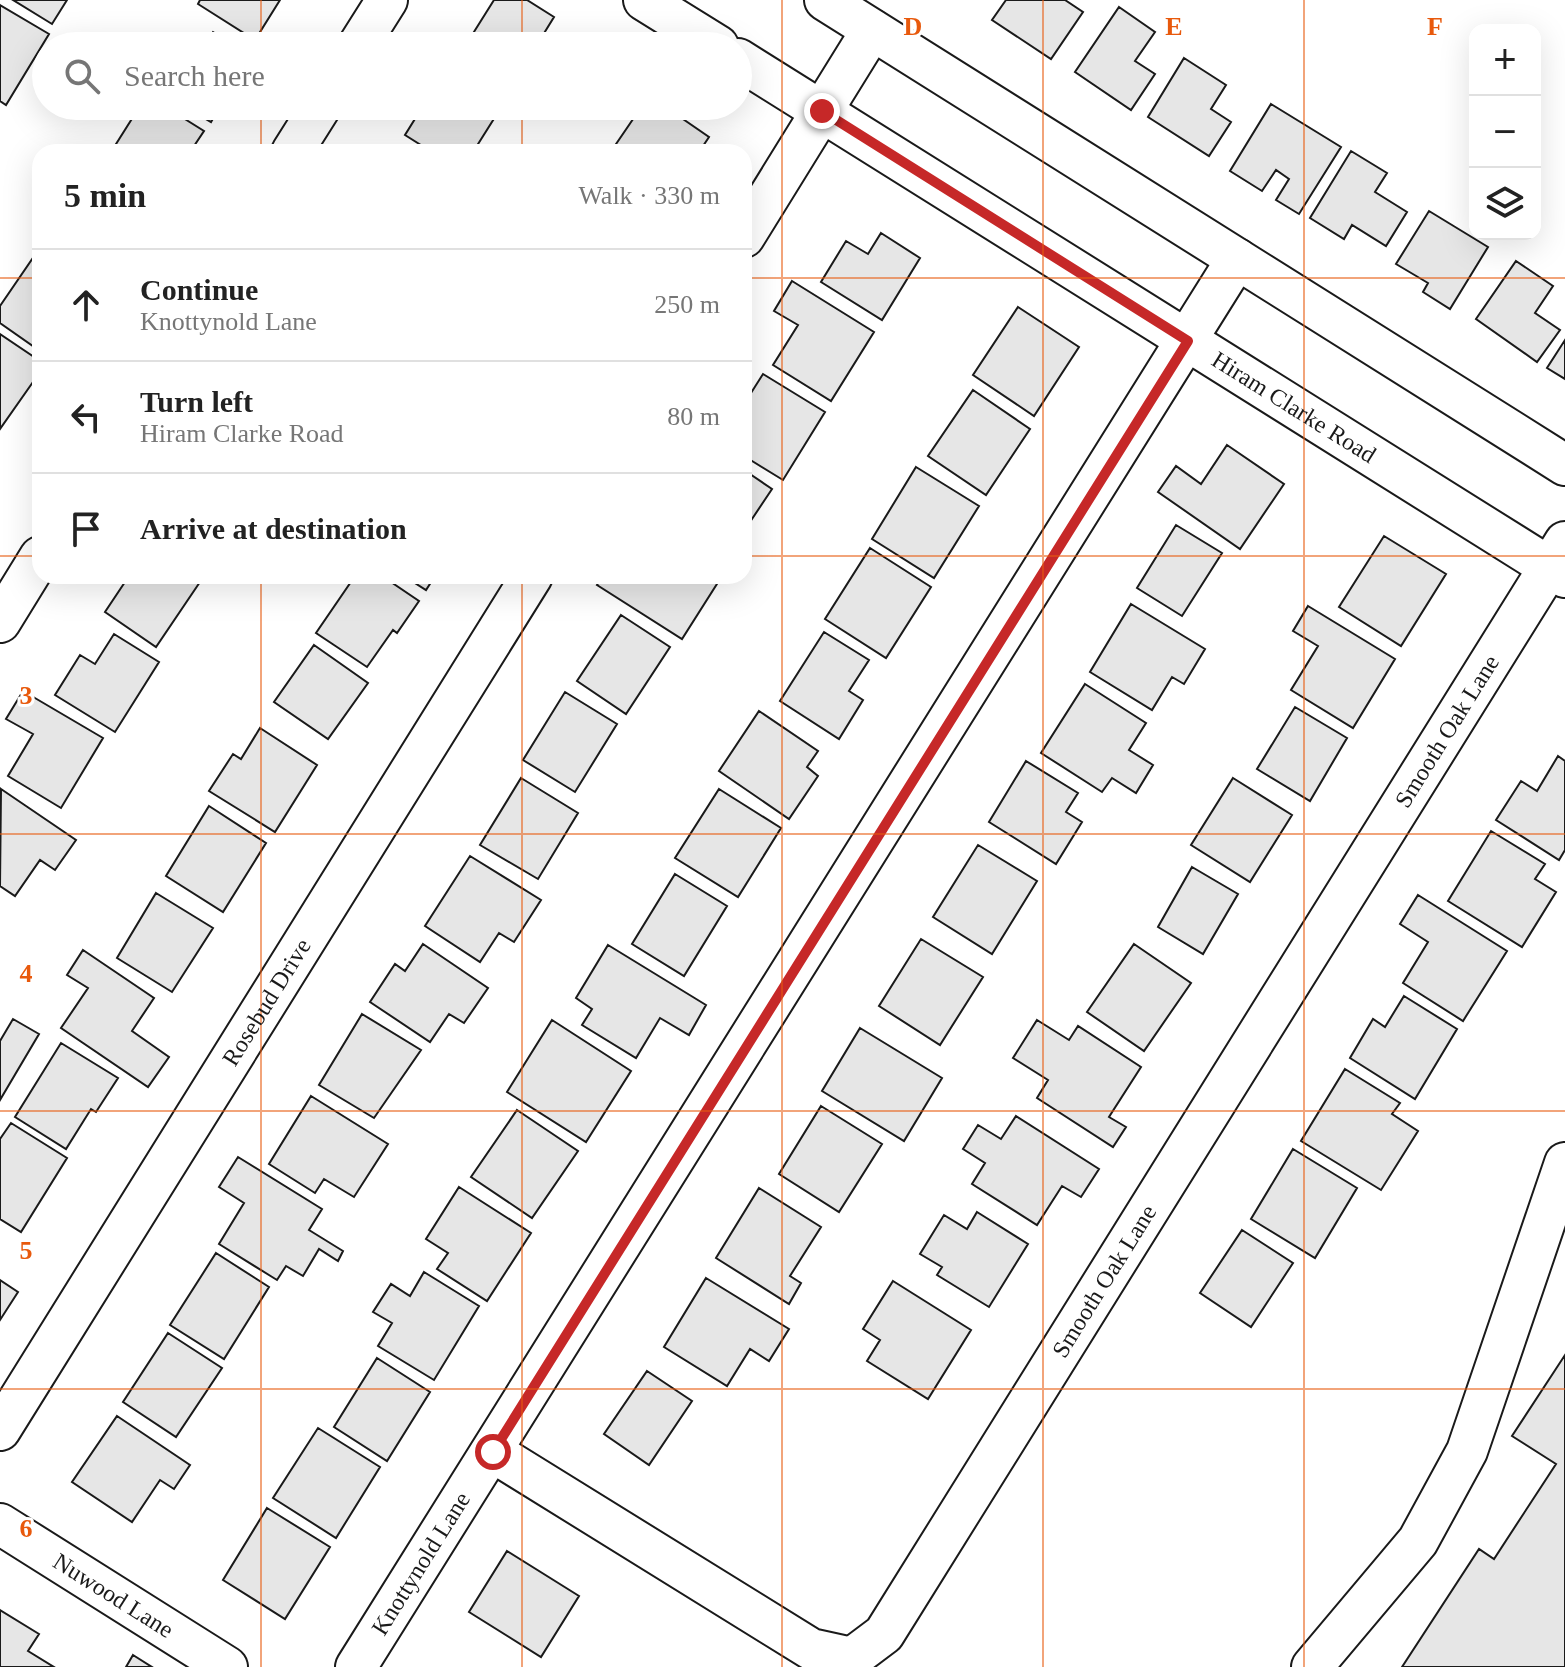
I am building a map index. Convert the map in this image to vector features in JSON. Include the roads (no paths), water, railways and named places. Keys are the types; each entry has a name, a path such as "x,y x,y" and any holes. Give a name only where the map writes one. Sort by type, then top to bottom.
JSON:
{"street":[{"path":"367,32 387,0"},
{"path":"644,0 695,32"},
{"path":"825,0 1565,465"},
{"path":"752,224 872,30"},
{"name":"Hiram Clarke Road","path":"752,68 1188,341 1559,562"},
{"path":"297,144 312,120"},
{"name":"Knottynold Lane","path":"363,1657 1237,259"},
{"name":"Smooth Oak Lane","path":"493,1452 811,1649 852,1658 884,1634 1559,562"},
{"path":"0,622 32,570"},
{"name":"Rosebud Drive","path":"0,1430 527,584"},
{"path":"1312,1667 1418,1541 1467,1451 1565,1163"},
{"name":"Nuwood Lane","path":"0,1524 227,1667"}]}
